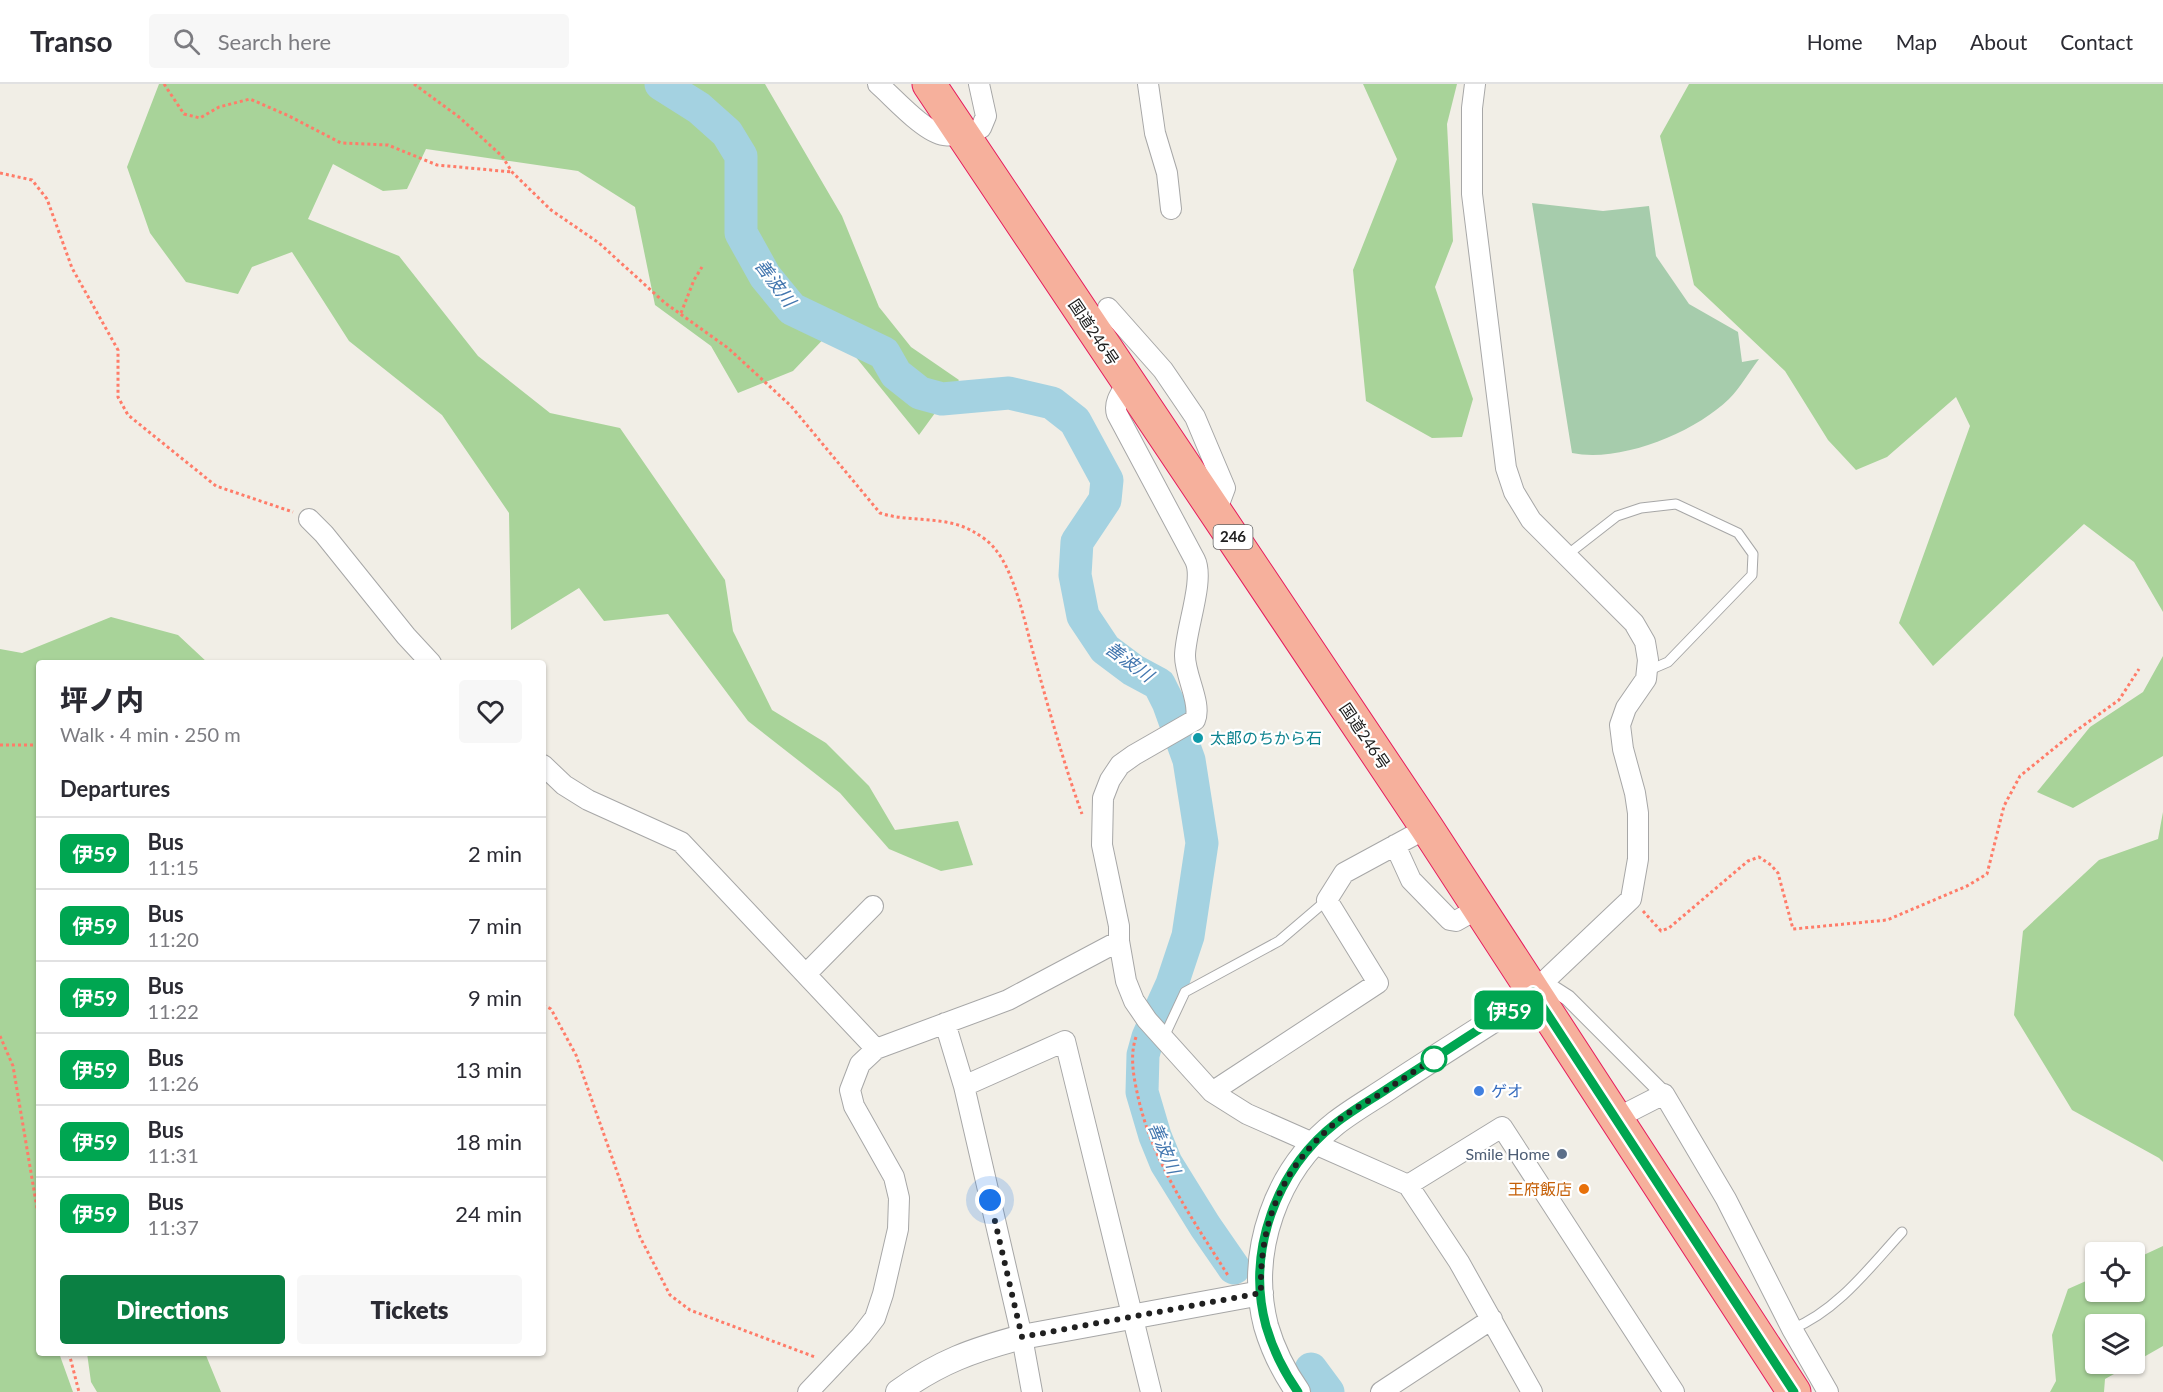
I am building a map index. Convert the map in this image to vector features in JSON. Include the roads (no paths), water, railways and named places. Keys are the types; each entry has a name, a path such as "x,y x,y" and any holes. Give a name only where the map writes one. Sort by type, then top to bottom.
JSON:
{"highway":[{"name":"国道246号","path":"929,84 1479,908 1544,991 1615,1119 1794,1392"}],"street":[{"path":"878,84 927,127 942,135 963,135 981,128 986,116 979,84"},
{"path":"1148,84 1155,133 1167,173 1171,209"},
{"path":"1298,1392 1273,1347 1266,1327 1261,1293 1261,1257 1273,1208 1291,1171 1335,1123 1508,1011 1544,991 1631,899 1638,859 1638,813 1623,748 1620,724 1626,708 1646,679 1648,660 1646,642 1634,623 1531,520 1514,492 1506,468 1472,194 1472,108 1475,84"},
{"path":"1108,308 1163,370 1195,417 1225,488 1216,512"},
{"path":"1128,382 1117,401 1115,408 1117,414 1195,560 1199,572 1187,632 1185,655 1187,674 1198,713 1195,720 1120,765 1110,780 1103,798 1102,845 1119,926 1119,941 1126,981 1134,1001 1153,1027 1212,1092 1247,1114 1407,1185 1459,1262 1532,1392"},
{"path":"309,519 428,660"},
{"path":"546,768 564,785 588,800 681,842 876,1049"},
{"path":"1212,1092 1378,983 1327,900 1344,873 1427,828"},
{"path":"1395,845 1411,880 1450,920 1456,921 1479,908"},
{"path":"806,974 873,906"},
{"path":"808,1392 861,1336 875,1317 884,1294 898,1229 899,1198 894,1177 854,1106 850,1090 860,1064 876,1049 1008,1000 1119,941"},
{"path":"1544,991 1574,1004 1664,1094 1726,1199 1792,1329 1828,1392"},
{"path":"945,1023 964,1086 1022,1337 1032,1392"},
{"path":"964,1086 1065,1041 1151,1392"},
{"path":"1615,1119 1664,1094"},
{"path":"1407,1185 1502,1127 1674,1392"},
{"path":"898,1392 923,1374 950,1360 985,1347 1022,1337 1261,1293"},
{"path":"1388,1390 1492,1319"},
{"path":"1762,1343 1792,1329"}],"lane":[{"path":"1567,555 1617,516 1641,508 1676,504 1738,533 1753,554 1752,575 1668,662 1647,671"},
{"path":"1153,1027 1185,992 1279,941 1327,900"},
{"path":"1792,1329 1811,1322 1852,1286 1902,1232"}],"waterway":[{"name":"善波川","path":"661,84 699,108 727,133 741,156 741,233 765,276 792,309 884,353 896,374 920,393 942,399 1009,393 1052,403 1075,421 1107,480 1105,500 1077,542 1075,575 1083,616 1105,649 1133,670 1159,684 1189,760 1202,843 1188,936 1172,984 1148,1037 1143,1055 1142,1092 1166,1163 1234,1268"},
{"name":"善波川","path":"1311,1369 1328,1392"}],"place":[{"name":"太郎のちから石","path":"1198,738"},
{"name":"ゲオ","path":"1479,1091"},
{"name":"Smile Home","path":"1562,1154"},
{"name":"王府飯店","path":"1584,1189"}]}
